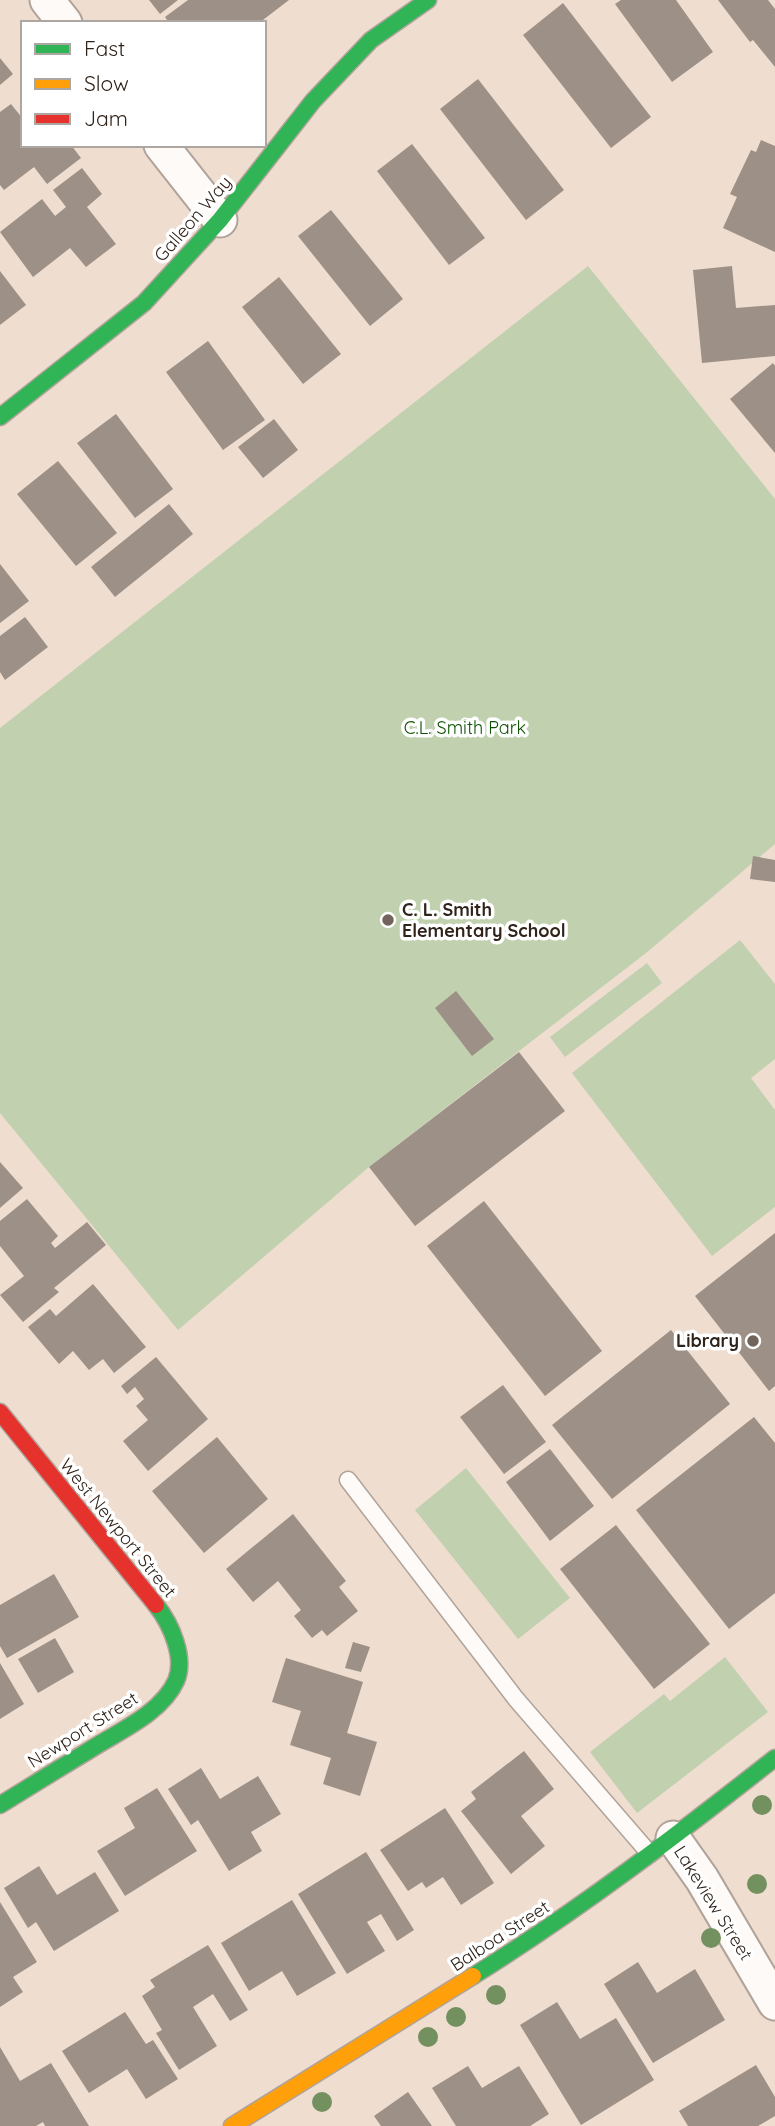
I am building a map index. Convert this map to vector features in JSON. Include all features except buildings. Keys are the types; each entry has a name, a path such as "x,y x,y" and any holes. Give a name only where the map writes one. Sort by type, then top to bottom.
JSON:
{"street":[{"path":"47,0 63,21"},
{"name":"Galleon Way","path":"0,417 144,303 220,220 313,101 371,40 428,0"},
{"path":"164,147 220,220"},
{"name":"West Newport Street","path":"0,1412 161,1611 173,1635 178,1655 179,1679"},
{"name":"Newport Street","path":"0,1805 147,1714 167,1698 179,1679"},
{"name":"Balboa Street","path":"232,2126 544,1932 775,1758"},
{"name":"Lakeview Street","path":"661,1846 702,1879 775,2003"}],"lane":[{"path":"348,1480 516,1699 661,1846"}],"green space":[{"name":"C.L. Smith Park","path":"588,266 775,499 775,844 646,953 369,1167 178,1330 0,1113 0,728"},
{"path":"740,940 775,984 775,1059 751,1078 775,1110 775,1207 712,1256 572,1073"},
{"path":"647,963 662,983 565,1057 550,1037"},
{"path":"466,1468 570,1598 518,1639 415,1510"},
{"path":"725,1657 768,1712 637,1813 590,1752 664,1694 670,1701"}],"traffic: fast":[{"path":"0,417 144,303 220,220 313,101 371,40 428,0"},
{"path":"0,1805 137,1721 169,1693 179,1672 178,1652 172,1631 156,1605"},
{"path":"473,1976 627,1871 775,1758"}],"traffic: slow":[{"path":"232,2126 473,1976"}],"traffic: jam":[{"path":"0,1412 156,1605"}],"place":[{"name":"C. L. Smith Elementary School","path":"388,920"},
{"name":"Library","path":"753,1341"}]}
